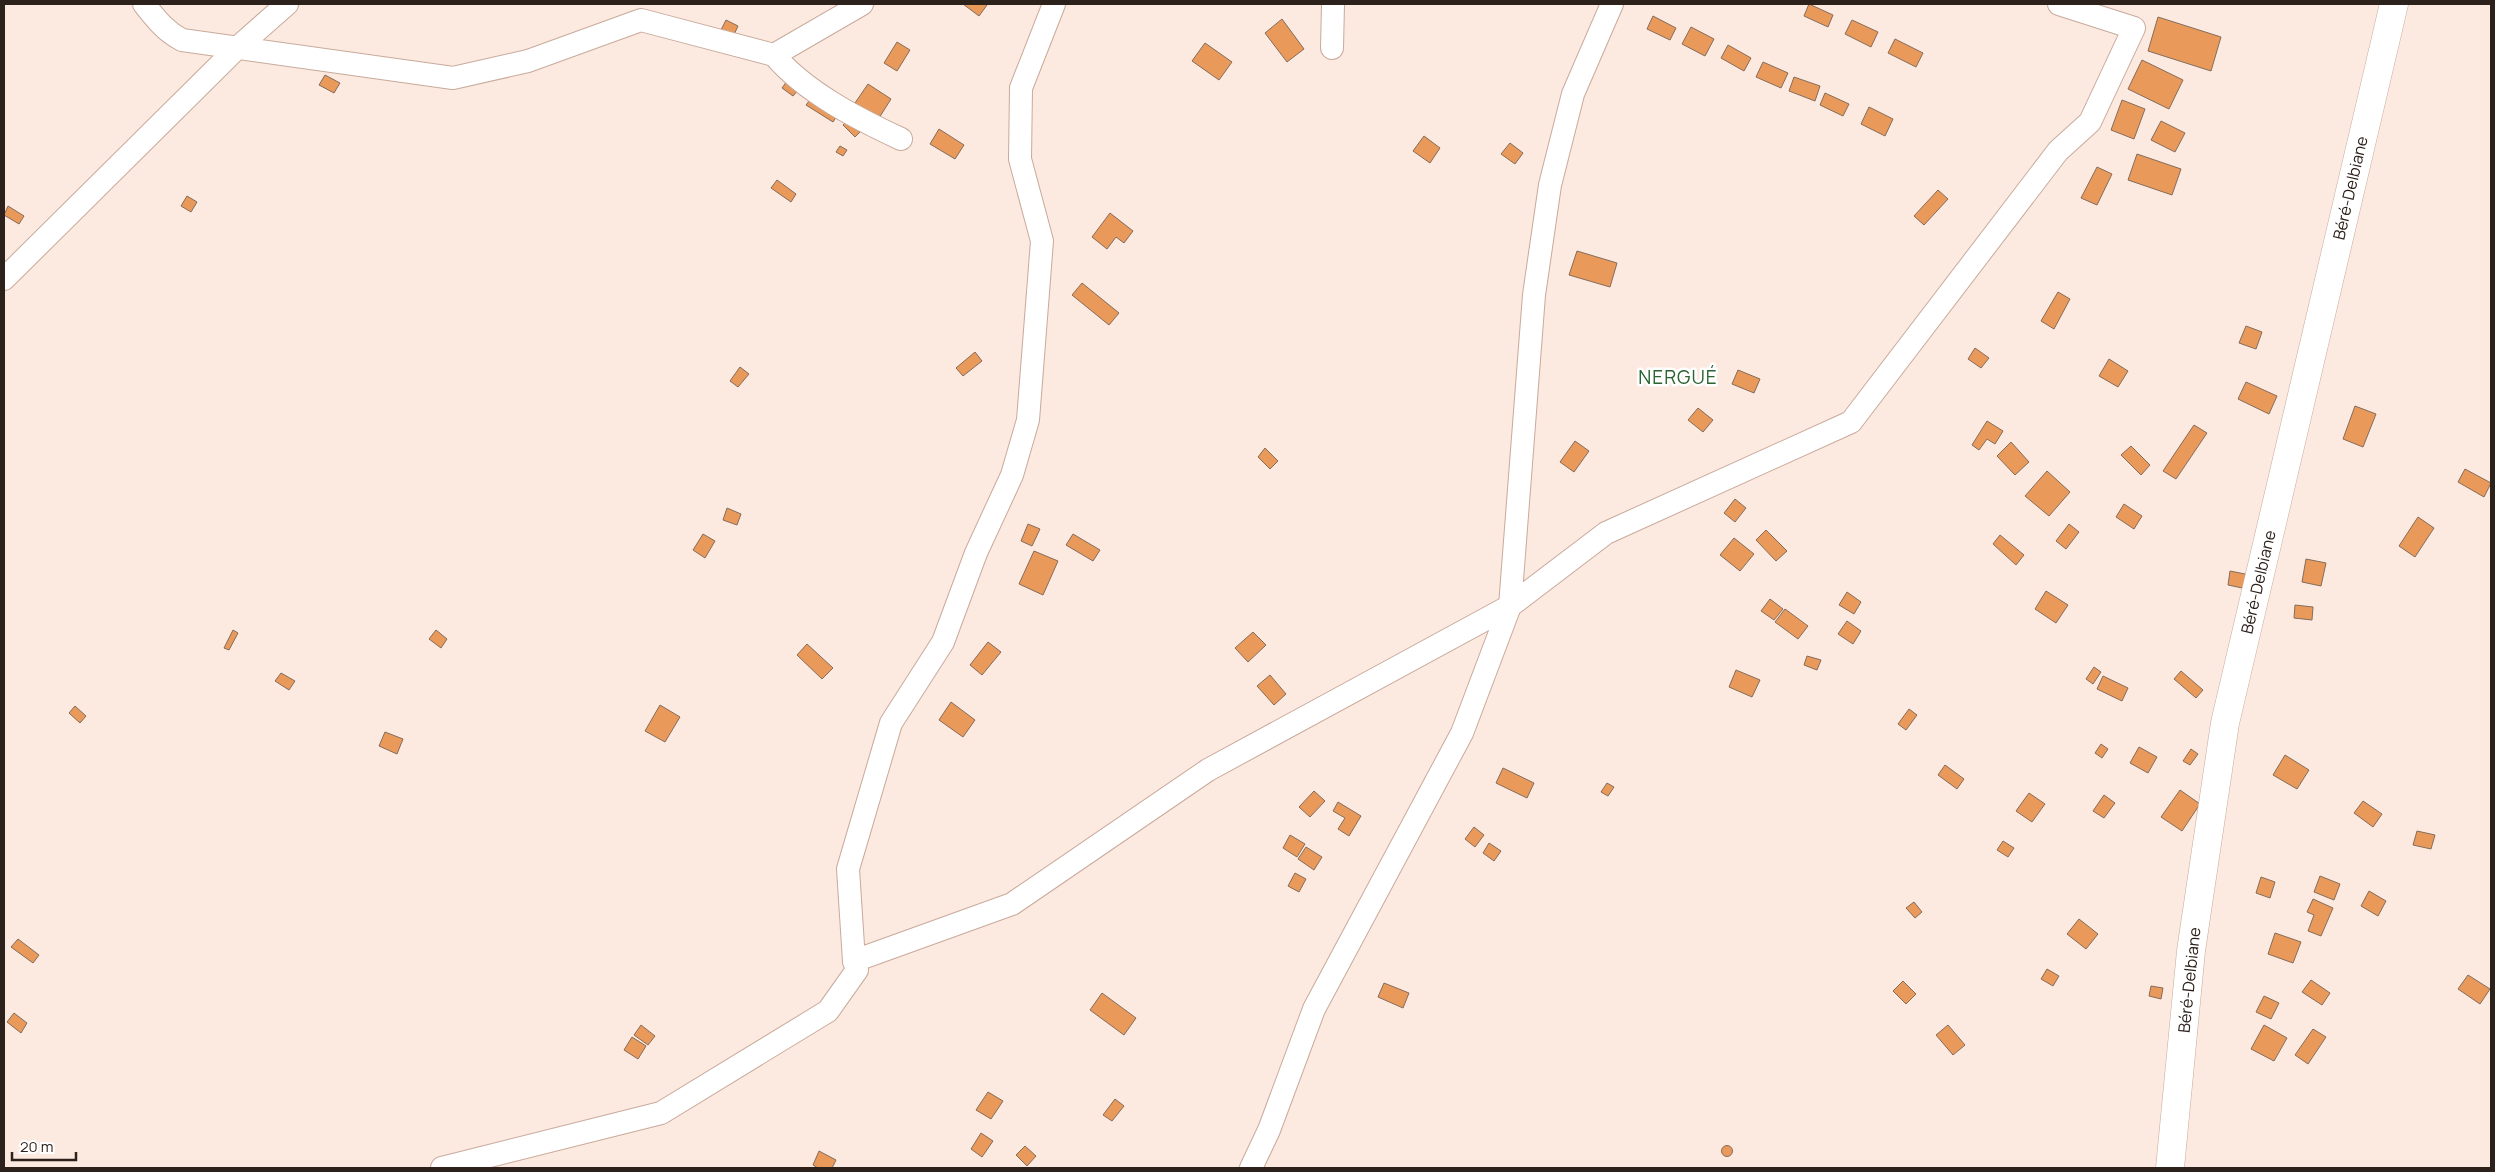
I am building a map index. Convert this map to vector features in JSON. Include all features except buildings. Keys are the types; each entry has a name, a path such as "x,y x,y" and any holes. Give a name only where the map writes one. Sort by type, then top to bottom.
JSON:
{"street":[{"path":"144,4 160,25 170,34 182,40 452,78 528,61 636,12 774,55 788,71 860,120 902,139"},
{"path":"4,279 236,49 286,4"},
{"path":"774,55 862,4"},
{"path":"442,1168 661,1113 828,1011 857,970 854,961 848,869 892,723 944,642 976,553 1012,475 1028,420 1042,241 1020,159 1022,88 1054,4"},
{"path":"1332,48 1333,4"},
{"path":"1251,1168 1269,1130 1314,1010 1462,733 1510,606 1534,296 1550,185 1573,94 1612,4"},
{"path":"854,961 1012,904 1208,770 1510,606 1606,534 1851,422 2058,151 2090,122 2134,28 2059,4"},
{"name":"Béré-Delbiane","path":"2170,1168 2191,951 2225,723 2394,4"}],"district":[{"name":"NERGUÉ","path":"1678,377"}]}
